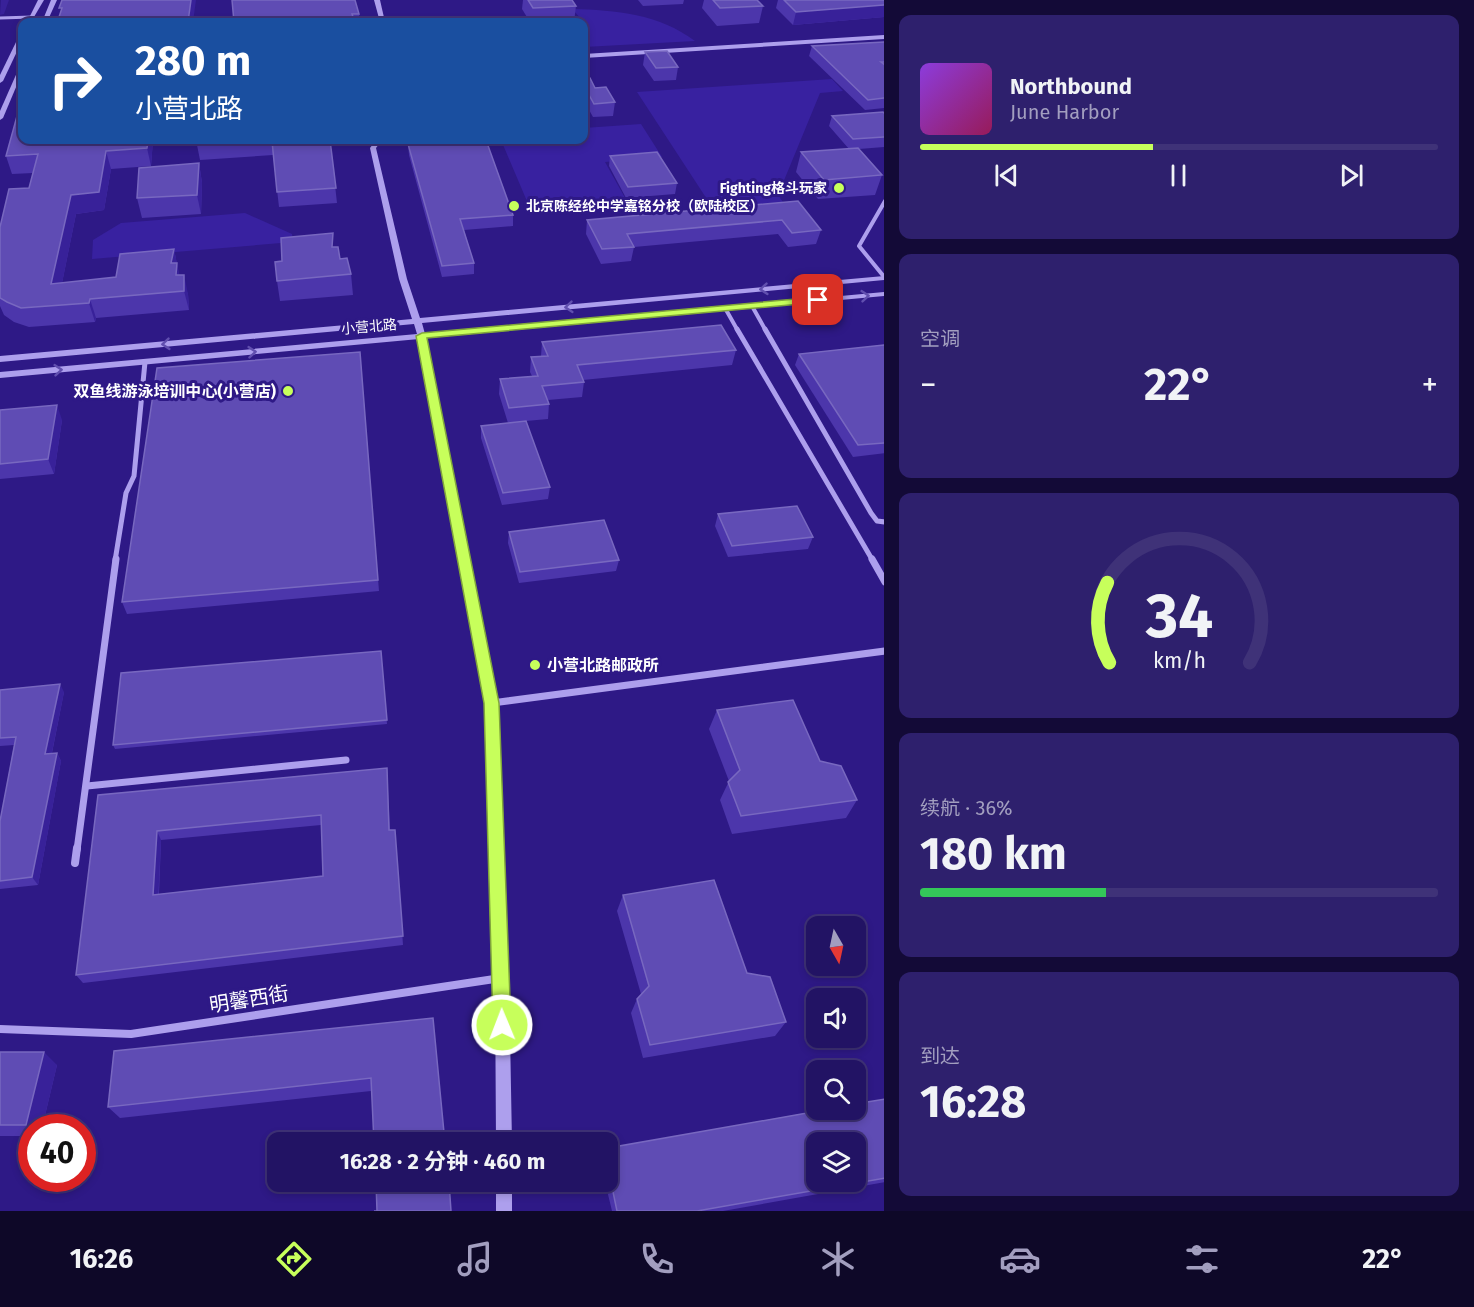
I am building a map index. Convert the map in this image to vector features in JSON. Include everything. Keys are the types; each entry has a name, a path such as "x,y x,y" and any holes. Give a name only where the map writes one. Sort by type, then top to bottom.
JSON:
{"street":[{"path":"32,18 41,0"},
{"path":"46,18 54,0"},
{"path":"377,0 382,18"},
{"path":"0,18 18,19"},
{"path":"588,56 884,37"},
{"path":"0,79 18,44"},
{"path":"0,118 18,77"},
{"path":"376,144 373,148 403,279 422,336 492,703 502,978 504,1132"},
{"path":"884,203 859,246 884,277"},
{"name":"小营北路","path":"0,359 884,278"},
{"name":"小营北路","path":"0,375 884,294"},
{"path":"752,306 871,513 877,521 884,522"},
{"path":"725,308 884,580"},
{"path":"75,863 87,786 105,626 126,493 134,476 145,362"},
{"path":"492,703 884,651"},
{"path":"87,786 346,760"},
{"name":"明馨西街","path":"0,1029 131,1034 502,978"},
{"path":"504,1192 504,1211"}],"shaded area":[{"path":"572,9 636,15 667,25 695,41 588,47 588,18 580,18"},
{"path":"832,79 843,91 820,93 778,195 787,208 716,213 637,92"},
{"path":"641,124 662,157 605,162 629,205 532,213 503,144 588,144 588,128"},
{"path":"245,213 292,234 293,242 92,259 93,240 121,223"}],"building":[{"path":"62,0 191,0 189,18 62,18 59,17 62,8 59,8"},
{"path":"232,0 355,0 359,14 352,14 354,18 234,18"},
{"path":"528,0 572,0 576,6 533,8"},
{"path":"713,0 757,0 763,6 720,8"},
{"path":"784,0 884,0 884,5 796,12"},
{"path":"884,42 884,62 881,62 884,64 884,98 868,100 812,46"},
{"path":"667,51 678,67 656,68 645,52"},
{"path":"588,78 590,78 595,88 606,87 615,102 594,104 589,95"},
{"path":"18,112 18,144 148,144 147,148 106,151 99,192 71,195 51,284 116,277 120,254 174,249 171,263 177,263 176,275 184,275 184,291 90,299 89,303 21,308 0,298 0,227 9,189 29,188 38,154 6,156"},
{"path":"883,112 884,137 853,139 832,116"},
{"path":"272,144 330,144 336,188 277,192"},
{"path":"408,144 487,144 513,215 460,219 474,263 442,266"},
{"path":"858,148 882,175 824,180 801,152"},
{"path":"657,152 677,183 628,187 610,156"},
{"path":"199,163 197,195 137,198 139,168"},
{"path":"798,201 821,230 792,233 782,220 627,234 634,247 602,249 587,220"},
{"path":"333,233 332,247 338,247 340,259 347,258 351,274 277,281 275,262 282,261 281,238"},
{"path":"721,325 736,350 577,365 584,382 542,386 549,404 509,408 500,379 538,376 531,357 548,356 542,342"},
{"path":"884,345 884,443 858,445 799,354"},
{"path":"360,352 378,580 122,602 157,368"},
{"path":"57,405 48,459 0,464 0,410"},
{"path":"526,421 550,487 503,493 481,426"},
{"path":"797,506 813,537 732,546 718,514"},
{"path":"604,520 619,560 520,572 509,532"},
{"path":"381,651 387,720 113,745 121,673"},
{"path":"60,684 45,754 57,753 32,877 0,881 0,821 16,737 0,738 0,690"},
{"path":"793,700 820,761 841,766 857,800 741,816 728,782 740,770 717,710"},
{"path":"387,768 389,830 395,830 403,936 76,975 98,795","holes":["321,815 323,876 153,895 157,831"]},
{"path":"714,880 747,973 770,977 786,1022 650,1045 637,999 649,986 623,895"},
{"path":"433,1018 444,1132 373,1132 371,1078 108,1107 114,1051"},
{"path":"0,1052 44,1052 29,1114 18,1114 18,1125 0,1125"},
{"path":"884,1099 884,1178 866,1181 866,1132 806,1132 806,1192 697,1211 617,1211 613,1192 618,1192 618,1146 806,1113 806,1120 866,1120 866,1102"},
{"path":"376,1192 450,1192 451,1211 377,1211"}],"place":[{"name":"Fighting格斗玩家","path":"839,188"},
{"name":"北京陈经纶中学嘉铭分校（欧陆校区）","path":"514,206"},
{"name":"双鱼线游泳培训中心(小营店)","path":"288,391"},
{"name":"小营北路邮政所","path":"535,665"}],"route":[{"path":"502,1025 492,703 422,336 818,300"}]}
